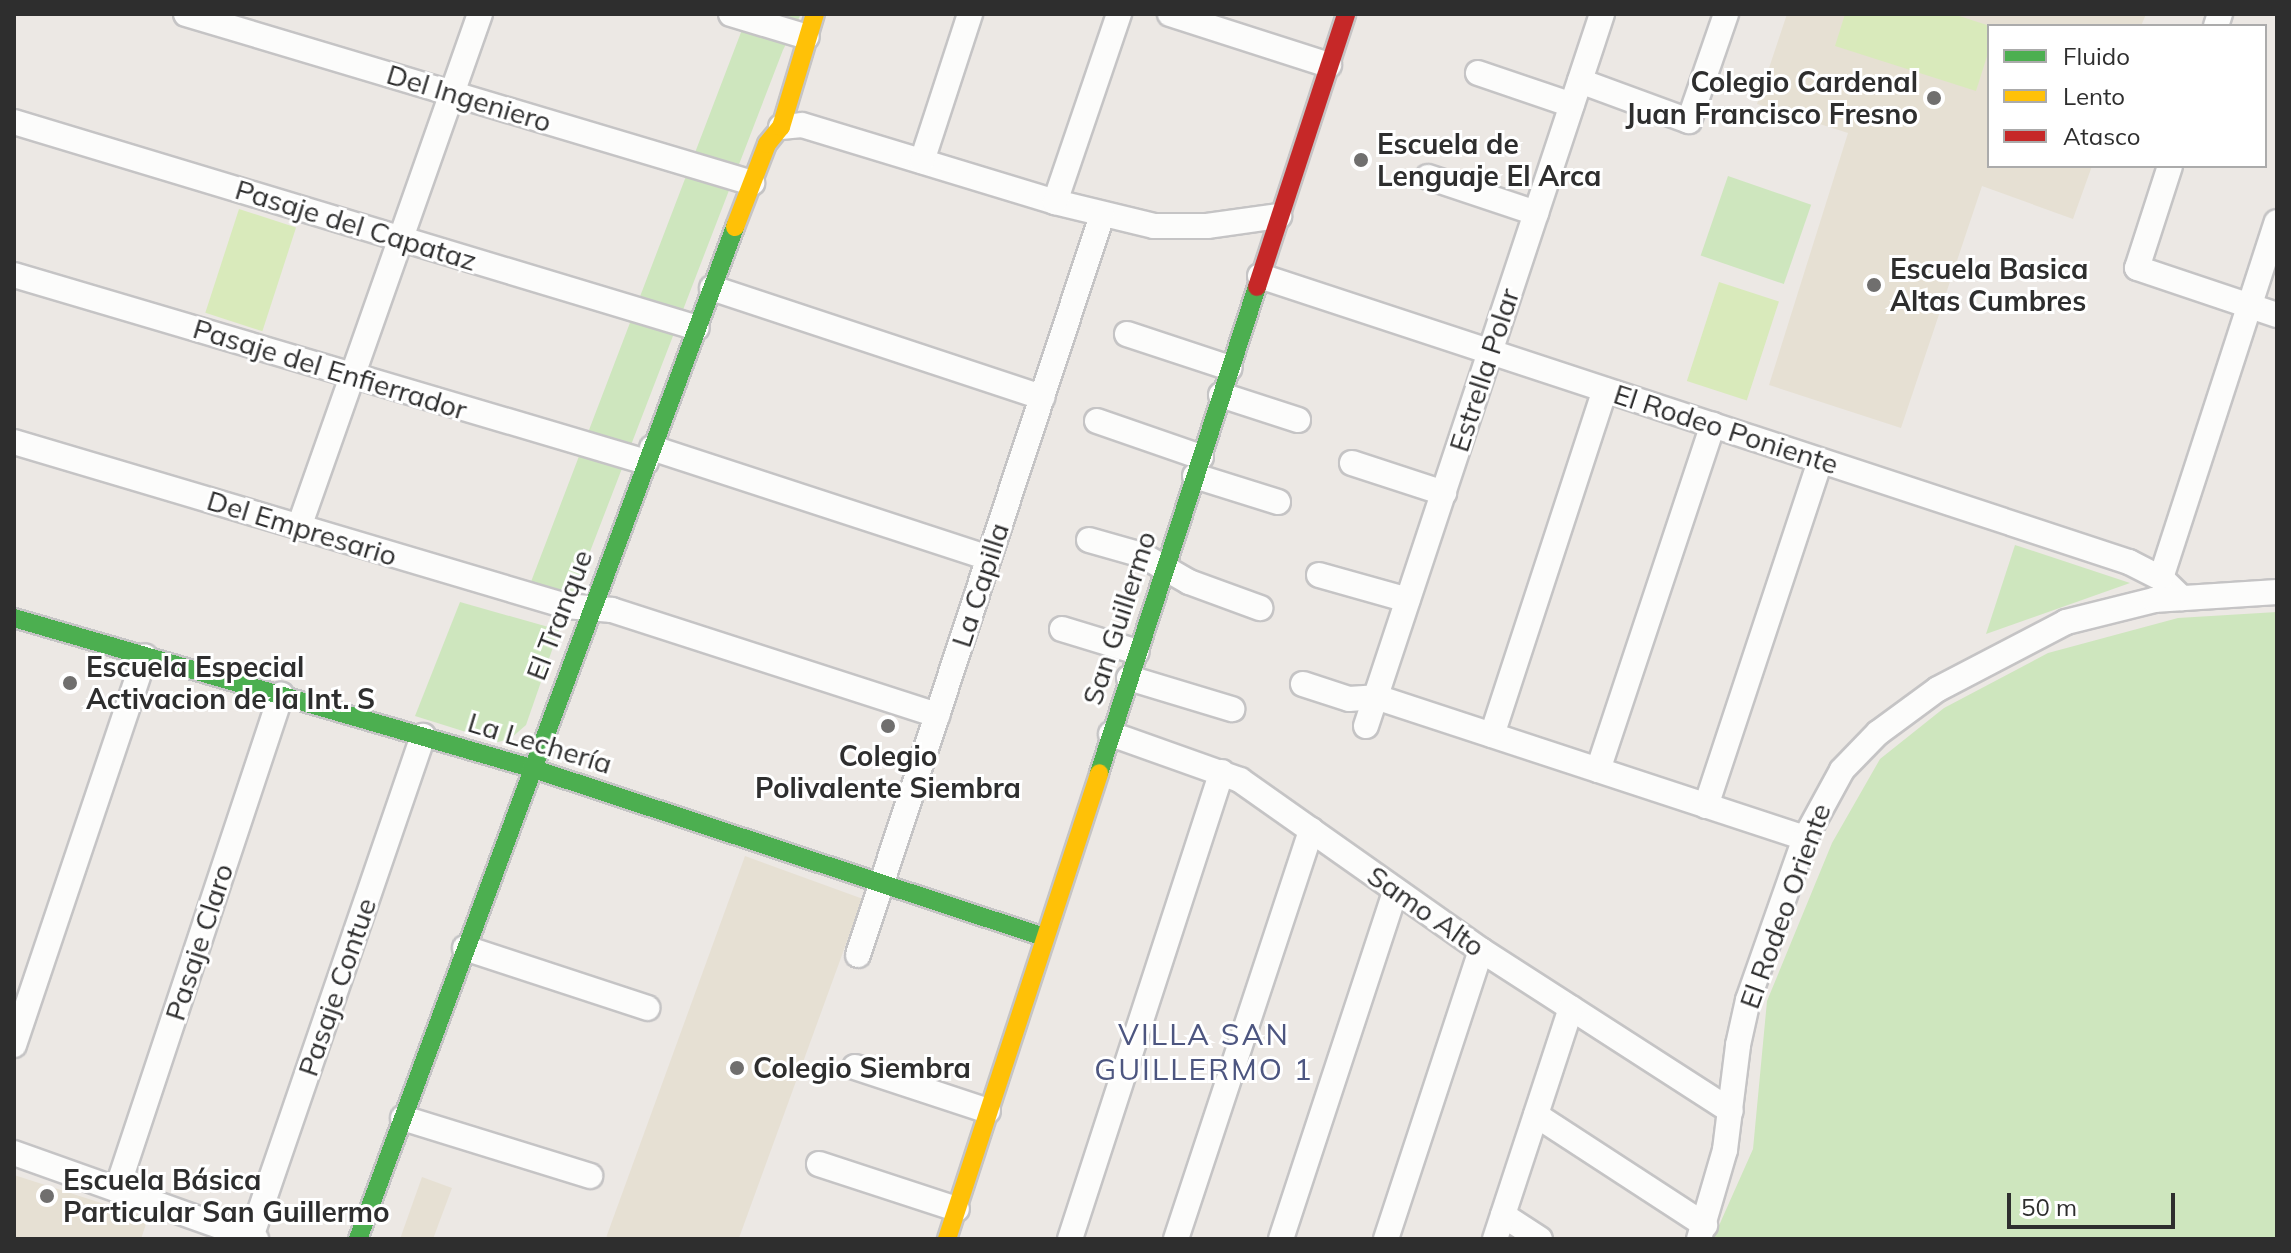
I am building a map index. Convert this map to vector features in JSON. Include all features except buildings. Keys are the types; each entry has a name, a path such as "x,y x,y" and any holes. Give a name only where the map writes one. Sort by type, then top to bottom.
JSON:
{"street":[{"name":"Del Ingeniero","path":"186,14 752,183"},
{"path":"299,527 480,14"},
{"path":"731,14 811,26"},
{"path":"922,161 970,14"},
{"path":"1055,202 1119,14"},
{"path":"1170,14 1329,65"},
{"name":"San Guillermo","path":"947,1239 1346,14"},
{"name":"Estrella Polar","path":"1366,726 1602,14"},
{"path":"1580,81 1689,121 1726,14"},
{"name":"El Tranque","path":"358,1239 712,288 770,137 781,127 811,26"},
{"path":"1478,73 1572,105"},
{"name":"Pasaje del Capataz","path":"14,122 697,328"},
{"path":"781,127 802,125 1055,202 1154,226 1180,227 1279,216"},
{"path":"2169,168 2137,268 2277,315"},
{"path":"1428,177 1536,213"},
{"name":"La Capilla","path":"858,955 1102,215"},
{"path":"2161,578 2277,222"},
{"name":"Pasaje del Enfierrador","path":"14,275 353,375 649,455 989,558"},
{"name":"El Rodeo Poniente","path":"1260,276 2129,562 2161,578 2182,598"},
{"path":"712,288 1042,397"},
{"path":"1127,334 1230,368"},
{"path":"1492,735 1605,390"},
{"path":"1221,395 1298,420"},
{"path":"1097,421 1278,502"},
{"path":"1598,770 1713,425"},
{"name":"Del Empresario","path":"14,442 566,606 612,610 937,715"},
{"path":"1706,806 1820,461"},
{"path":"1352,463 1444,493"},
{"path":"1089,540 1142,555 1189,582 1260,608"},
{"path":"1319,575 1408,600"},
{"name":"El Rodeo Oriente","path":"1702,1232 1716,1188 1731,1111 1741,1027 1805,838 1842,770 1878,733 1938,689 2066,622 2125,605 2277,592"},
{"name":"La Lechería","path":"14,618 531,768 1044,937"},
{"path":"1062,629 1137,652"},
{"path":"14,1045 145,656"},
{"path":"1129,678 1232,709"},
{"path":"1303,684 1349,699 1376,697 1805,838"},
{"name":"Pasaje Claro","path":"117,1189 281,695"},
{"name":"Samo Alto","path":"1111,734 1240,780 1481,950 1731,1111"},
{"name":"Pasaje Contue","path":"254,1238 423,736"},
{"path":"1070,1239 1222,772"},
{"path":"1176,1239 1311,830"},
{"path":"1281,1239 1396,890"},
{"path":"465,948 647,1008"},
{"path":"1386,1239 1481,950"},
{"path":"1495,1239 1571,1008"},
{"path":"855,1067 988,1111"},
{"path":"1536,1115 1702,1232"},
{"path":"403,1118 590,1176"},
{"path":"14,1153 254,1238"},
{"path":"819,1164 957,1209"},
{"path":"1503,1215 1540,1239"}],"shaded area":[{"name":"Escuela Basica Altas Cumbres","path":"1787,14 2146,14 2142,24 1987,24 1987,168 2091,168 2073,219 1982,186 1901,428 1769,385 1848,133 1757,104"},
{"name":"Colegio Siembra","path":"745,856 862,899 739,1239 606,1237"},
{"name":"Escuela Básica Particular San Guillermo","path":"14,1175 148,1218 141,1239 14,1239"},
{"path":"422,1177 452,1188 433,1239 400,1239"}],"green space":[{"path":"748,14 801,14 783,50 571,601 529,587"},
{"path":"1845,14 1953,14 1987,25 1987,56 1976,91 1835,46"},
{"path":"1728,176 1811,205 1784,284 1701,255"},
{"path":"239,209 296,228 262,331 205,313"},
{"path":"1719,282 1779,301 1747,400 1687,381"},
{"path":"2015,545 2130,583 1986,634"},
{"path":"460,602 559,630 526,725 510,739 498,742 415,716"},
{"path":"2277,612 2277,1239 1713,1239 1753,1149 1767,1001 1832,843 1880,759 1944,708 2048,653 2178,618"}],"traffic: fast":[{"path":"358,1239 735,227"},
{"path":"1099,773 1257,287"},
{"path":"14,618 531,768 1044,937"}],"traffic: slow":[{"path":"735,227 767,144 781,127 815,14"},
{"path":"947,1239 1099,773"}],"traffic: jam":[{"path":"1257,287 1346,14"}],"place":[{"name":"Colegio Cardenal Juan Francisco Fresno","path":"1934,98"},
{"name":"Escuela de Lenguaje El Arca","path":"1361,160"},
{"name":"Escuela Basica Altas Cumbres","path":"1874,285"},
{"name":"Escuela Especial Activacion de la Int. S","path":"70,683"},
{"name":"Colegio Polivalente Siembra","path":"888,726"},
{"name":"Colegio Siembra","path":"737,1068"},
{"name":"Escuela Básica Particular San Guillermo","path":"47,1196"}],"district":[{"name":"VILLA SAN GUILLERMO 1","path":"1204,1051"}]}
